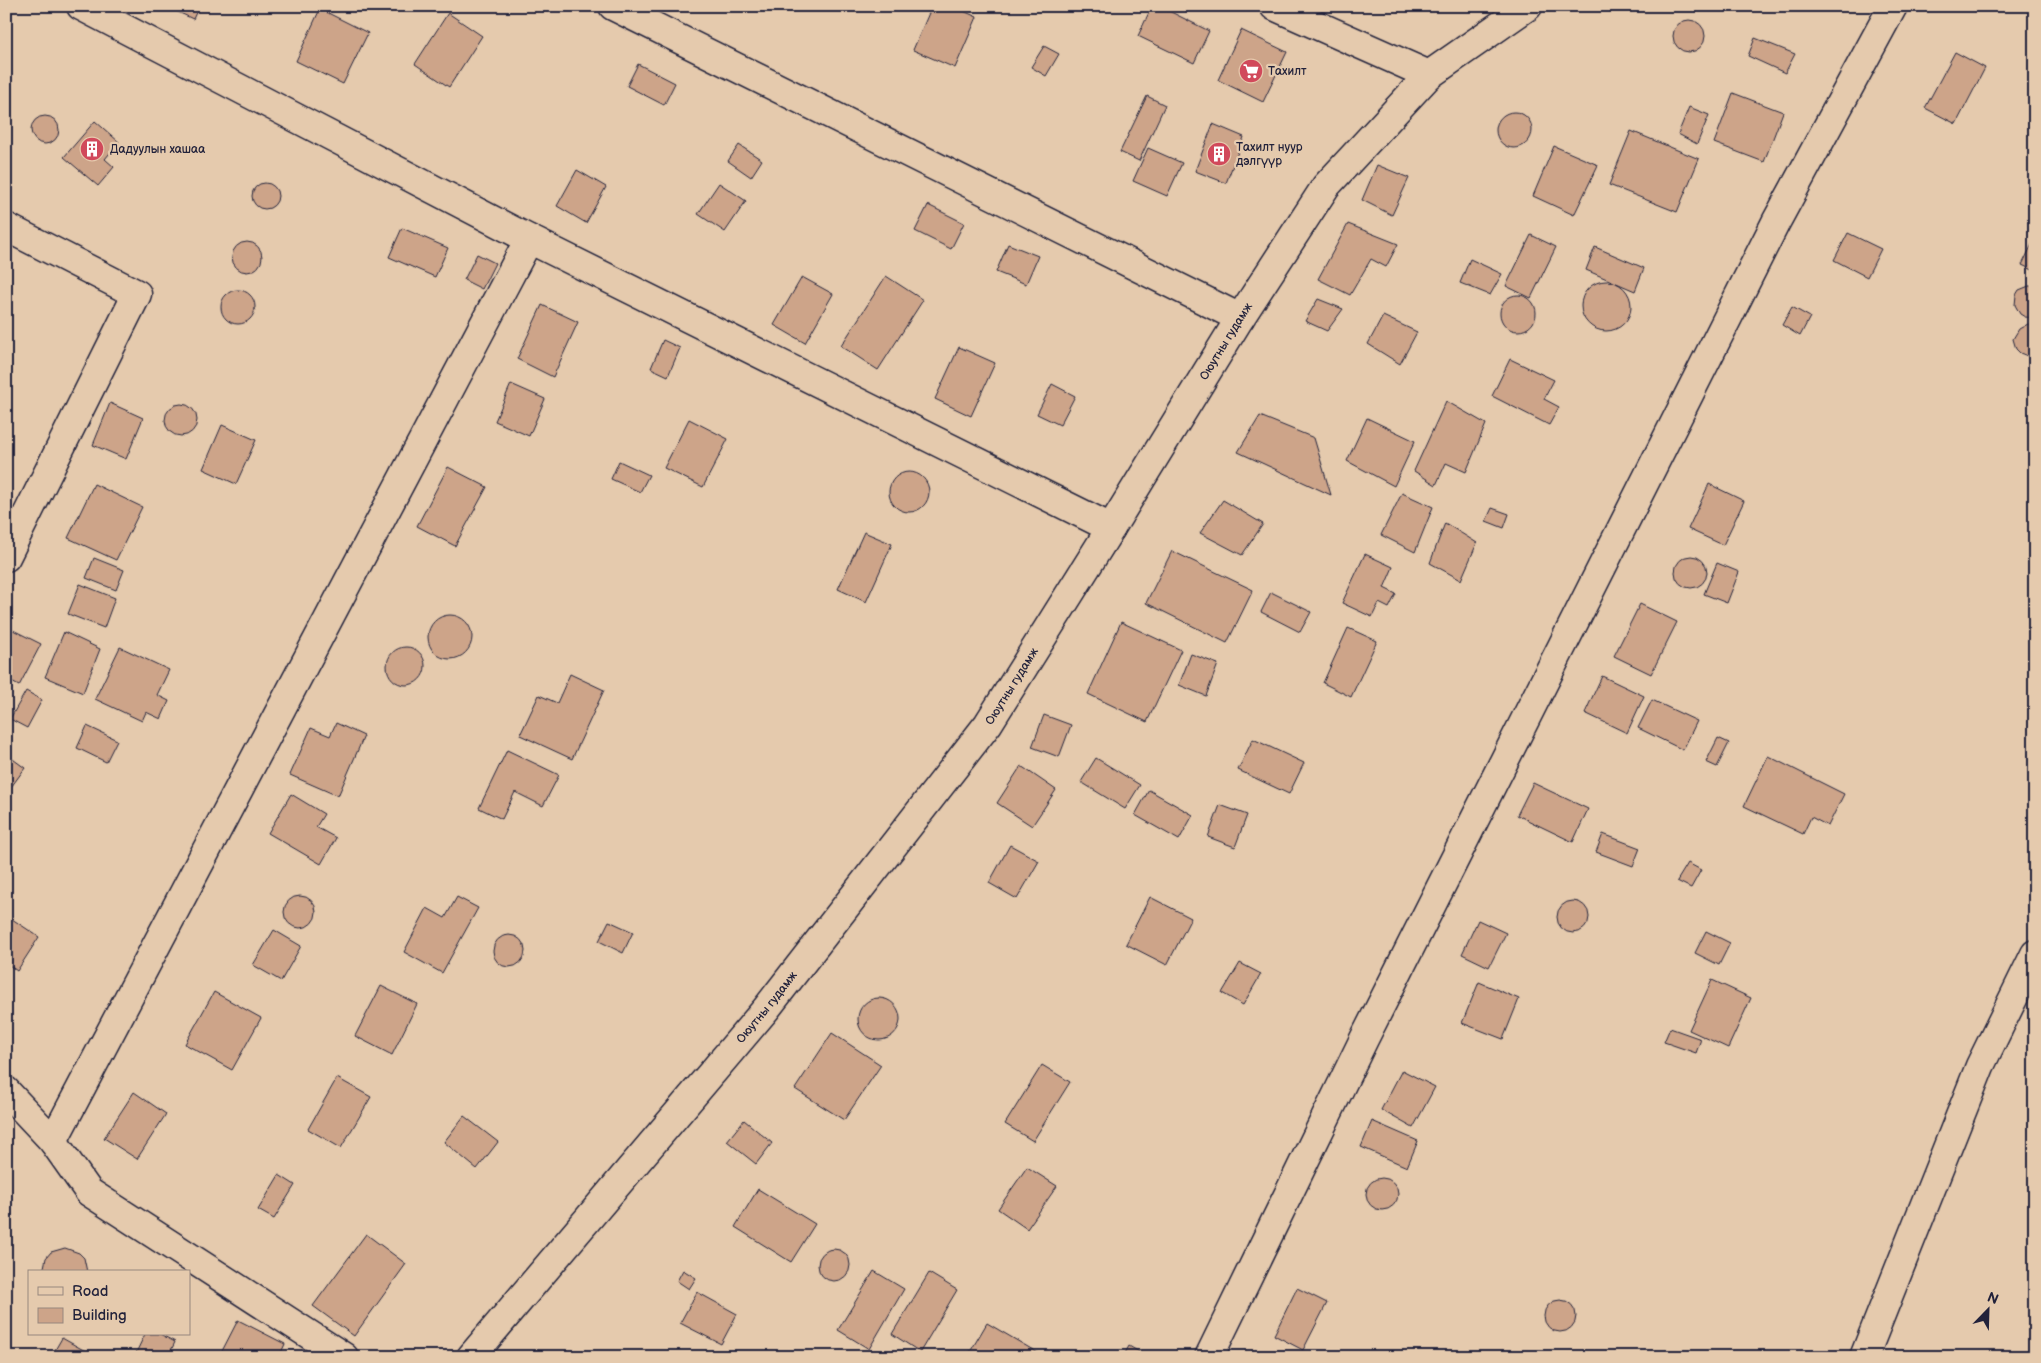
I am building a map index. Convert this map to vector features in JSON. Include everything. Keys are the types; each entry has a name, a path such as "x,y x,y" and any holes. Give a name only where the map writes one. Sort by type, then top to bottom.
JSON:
{"street":[{"path":"81,6 529,239 1111,528"},
{"path":"613,6 1240,318"},
{"path":"1274,6 1429,75"},
{"name":"Оюутны гудамж","path":"471,1357 766,1009 988,724 1240,318 1326,186 1429,75 1528,6"},
{"path":"1209,1357 1364,1039 1771,231 1893,6"},
{"path":"6,227 137,294 6,557"},
{"path":"53,1141 529,239"},
{"path":"1864,1357 1980,1066 2035,954"},
{"path":"6,1090 53,1141 89,1192 344,1357"}],"building":[{"path":"165,6 199,6 193,19"},
{"path":"932,6 952,6 977,17 955,68 913,50"},
{"path":"1152,6 1159,6 1209,31 1194,63 1138,36"},
{"path":"320,9 368,33 343,84 296,61"},
{"path":"448,13 482,36 449,87 415,64"},
{"path":"1689,20 1695,21 1700,25 1704,30 1704,42 1700,47 1695,51 1689,52 1683,51 1678,47 1674,42 1673,36 1674,30 1678,25 1683,21"},
{"path":"1241,30 1287,52 1263,102 1218,80"},
{"path":"1755,38 1795,54 1785,73 1748,56"},
{"path":"1044,46 1059,54 1046,76 1031,67"},
{"path":"1955,52 1985,68 1956,124 1925,108"},
{"path":"638,64 675,83 664,105 627,86"},
{"path":"1733,93 1783,112 1764,162 1714,143"},
{"path":"1147,96 1165,105 1139,161 1120,152"},
{"path":"1689,107 1709,115 1697,144 1678,134"},
{"path":"1514,112 1521,113 1527,117 1531,123 1531,137 1527,143 1521,147 1514,148 1507,147 1501,143 1497,137 1496,130 1497,123 1501,117 1507,113"},
{"path":"45,116 55,120 59,130 55,140 45,144 35,140 31,130 35,120"},
{"name":"Дадуулын хашаа","path":"95,121 119,142 105,159 114,167 98,186 64,157"},
{"name":"Тахилт нуур дэлгүүр","path":"1213,124 1244,137 1226,183 1195,171"},
{"path":"1631,131 1699,159 1677,212 1609,185"},
{"path":"739,145 762,160 751,177 728,161"},
{"path":"1554,146 1598,165 1574,215 1533,196"},
{"path":"1148,148 1182,163 1167,196 1133,181"},
{"path":"1377,165 1409,178 1392,215 1362,200"},
{"path":"577,170 606,187 586,223 557,206"},
{"path":"265,183 274,187 278,196 274,205 265,209 256,205 252,196 256,187"},
{"path":"719,183 746,201 725,232 698,214"},
{"path":"928,205 964,223 951,249 915,231"},
{"path":"1348,224 1398,244 1386,267 1371,259 1350,295 1318,279"},
{"path":"402,228 448,248 435,277 389,257"},
{"path":"1848,233 1881,249 1867,277 1834,260"},
{"path":"1531,235 1556,247 1531,298 1506,286"},
{"path":"2035,238 2035,271 2022,265"},
{"path":"247,242 258,246 262,257 258,268 247,272 236,268 232,257 236,246"},
{"path":"1008,244 1038,256 1026,284 996,272"},
{"path":"1595,247 1644,268 1635,291 1586,270"},
{"path":"477,254 495,263 482,289 464,280"},
{"path":"1470,259 1502,274 1490,295 1460,283"},
{"path":"886,276 923,300 878,370 841,346"},
{"path":"802,277 833,294 805,343 774,325"},
{"path":"1606,281 1620,285 1627,292 1631,306 1627,320 1620,327 1606,331 1592,327 1585,320 1581,306 1585,292 1592,285"},
{"path":"2035,286 2035,318 2025,317 2020,314 2015,305 2016,295 2019,290"},
{"path":"238,290 250,295 255,307 250,319 238,324 226,319 221,307 226,295"},
{"path":"1518,295 1525,296 1531,300 1535,306 1535,320 1531,326 1525,330 1518,331 1511,330 1505,326 1501,320 1500,313 1501,306 1505,300 1511,296"},
{"path":"1318,299 1343,309 1327,331 1305,321"},
{"path":"542,305 578,322 553,377 517,359"},
{"path":"1792,307 1810,317 1800,336 1782,325"},
{"path":"1383,316 1417,332 1400,364 1368,344"},
{"path":"2028,324 2035,325 2035,356 2030,357 2016,349 2013,339 2019,329"},
{"path":"663,340 680,348 668,376 651,368"},
{"path":"959,347 995,363 971,416 935,399"},
{"path":"1510,359 1554,380 1544,399 1559,407 1549,425 1492,396"},
{"path":"511,384 545,399 529,436 495,421"},
{"path":"1052,384 1075,396 1060,425 1037,414"},
{"path":"1446,401 1486,424 1466,472 1446,463 1436,485 1414,471"},
{"path":"110,403 143,418 126,459 93,445"},
{"path":"181,404 187,405 192,409 196,414 196,426 192,431 187,435 181,436 175,435 170,431 166,426 165,420 166,414 170,409 175,405"},
{"path":"1260,416 1314,438 1331,495 1238,452"},
{"path":"1367,418 1415,441 1394,486 1347,461"},
{"path":"689,419 728,439 703,487 664,468"},
{"path":"222,425 256,440 236,484 203,469"},
{"path":"619,461 649,475 640,492 611,479"},
{"path":"448,467 487,487 455,546 417,526"},
{"path":"909,472 923,478 929,492 923,506 909,512 895,506 889,492 895,478"},
{"path":"94,484 142,507 116,560 68,538"},
{"path":"1709,484 1744,501 1723,545 1688,529"},
{"path":"1402,493 1433,507 1415,552 1381,535"},
{"path":"1223,500 1263,524 1242,555 1200,533"},
{"path":"1492,508 1509,514 1504,528 1486,521"},
{"path":"1445,523 1477,543 1461,580 1430,563"},
{"path":"864,532 892,544 866,602 838,589"},
{"path":"1172,551 1253,590 1227,643 1146,603"},
{"path":"1365,554 1393,567 1384,588 1396,594 1389,608 1379,603 1372,617 1342,603"},
{"path":"1691,556 1697,557 1702,561 1706,566 1706,578 1702,583 1697,587 1691,588 1685,587 1680,583 1676,578 1675,572 1676,566 1680,561 1685,557"},
{"path":"94,558 124,570 116,590 86,578"},
{"path":"1717,563 1739,572 1727,603 1704,594"},
{"path":"80,584 115,598 104,628 68,614"},
{"path":"1271,592 1311,612 1300,632 1261,612"},
{"path":"1640,604 1677,622 1651,674 1614,656"},
{"path":"446,615 454,615 466,621 472,637 466,653 454,659 446,659 434,653 428,641 428,633 434,621"},
{"path":"1121,622 1181,650 1147,722 1088,694"},
{"path":"1348,628 1377,641 1351,697 1323,683"},
{"path":"13,630 41,644 19,686 6,679 6,642"},
{"path":"64,632 100,649 83,693 45,677"},
{"path":"120,647 169,670 157,695 169,701 161,719 146,712 142,721 95,699"},
{"path":"406,647 419,653 425,666 419,679 406,685 393,679 387,666 393,653"},
{"path":"1191,654 1218,664 1206,696 1179,685"},
{"path":"570,674 604,690 572,759 520,735 539,695 557,703"},
{"path":"1602,676 1644,696 1627,733 1585,713"},
{"path":"26,691 42,700 27,728 10,719"},
{"path":"1652,700 1697,721 1683,750 1638,728"},
{"path":"1044,715 1071,725 1059,757 1032,747"},
{"path":"336,723 364,736 338,796 290,775 311,728 330,736"},
{"path":"87,726 117,740 106,762 77,748"},
{"path":"1718,738 1729,743 1717,767 1706,762"},
{"path":"1253,739 1304,763 1289,794 1238,770"},
{"path":"507,750 559,775 543,806 515,792 502,819 479,808"},
{"path":"6,754 25,768 6,794"},
{"path":"1768,756 1844,794 1828,826 1811,817 1803,834 1744,806"},
{"path":"1096,758 1140,785 1125,809 1081,782"},
{"path":"1021,766 1056,790 1032,826 997,803"},
{"path":"1533,783 1588,809 1573,842 1517,815"},
{"path":"1149,790 1193,815 1179,840 1135,815"},
{"path":"291,794 324,814 316,827 336,838 321,864 268,833"},
{"path":"1220,805 1247,815 1235,847 1208,837"},
{"path":"1603,834 1640,848 1633,866 1596,852"},
{"path":"1010,845 1039,861 1017,899 989,883"},
{"path":"1688,863 1701,870 1691,888 1677,881"},
{"path":"300,896 306,897 311,901 315,906 315,918 311,923 306,927 300,928 294,927 289,923 285,918 284,912 285,906 289,901 294,897"},
{"path":"457,897 478,908 442,973 404,952 427,908 445,918"},
{"path":"1150,897 1191,918 1167,965 1126,944"},
{"path":"1573,901 1579,902 1584,906 1588,911 1588,923 1584,928 1579,932 1573,933 1567,932 1562,928 1558,923 1557,917 1558,911 1562,906 1567,902"},
{"path":"6,915 39,937 17,971 6,963"},
{"path":"1478,920 1506,933 1489,967 1462,954"},
{"path":"609,921 633,932 623,953 599,941"},
{"path":"274,930 301,946 281,981 253,965"},
{"path":"1706,931 1730,943 1719,965 1695,953"},
{"path":"509,935 515,936 520,940 524,945 524,957 520,962 515,966 509,967 503,966 498,962 494,957 493,951 494,945 498,940 503,936"},
{"path":"1240,963 1261,974 1243,1005 1222,993"},
{"path":"1712,980 1751,998 1728,1048 1689,1030"},
{"path":"1479,982 1519,999 1503,1039 1462,1023"},
{"path":"381,986 417,1004 392,1055 355,1036"},
{"path":"214,992 261,1018 232,1070 185,1044"},
{"path":"883,998 891,1001 897,1007 900,1019 897,1031 891,1037 875,1040 867,1037 861,1031 858,1015 861,1007 867,1001"},
{"path":"1670,1028 1701,1039 1696,1053 1664,1042"},
{"path":"832,1033 881,1065 844,1120 795,1089"},
{"path":"1042,1065 1070,1082 1033,1141 1005,1124"},
{"path":"1402,1070 1435,1087 1413,1128 1381,1110"},
{"path":"337,1078 371,1097 341,1148 308,1129"},
{"path":"134,1092 166,1114 137,1159 104,1138"},
{"path":"464,1116 498,1142 477,1169 444,1142"},
{"path":"744,1120 772,1143 756,1164 727,1141"},
{"path":"1372,1121 1418,1141 1407,1167 1361,1147"},
{"path":"1027,1167 1057,1186 1027,1229 998,1209"},
{"path":"279,1175 295,1185 274,1219 258,1210"},
{"path":"1382,1178 1388,1179 1393,1183 1397,1188 1397,1200 1393,1205 1388,1209 1382,1210 1376,1209 1371,1205 1367,1200 1366,1194 1367,1188 1371,1183 1376,1179"},
{"path":"758,1189 815,1224 791,1262 735,1227"},
{"path":"366,1234 406,1264 354,1336 313,1306"},
{"path":"65,1248 79,1253 84,1258 87,1270 43,1270 46,1258 51,1252"},
{"path":"834,1249 840,1250 845,1254 849,1259 849,1271 845,1276 840,1280 834,1281 828,1280 823,1276 819,1271 818,1265 819,1259 823,1254 828,1250"},
{"path":"683,1270 696,1278 689,1289 677,1281"},
{"path":"874,1271 904,1289 869,1349 838,1330"},
{"path":"929,1273 957,1290 920,1352 892,1334"},
{"path":"1297,1288 1327,1303 1303,1350 1274,1335"},
{"path":"697,1292 737,1314 721,1344 680,1323"},
{"path":"1560,1300 1566,1301 1571,1305 1575,1310 1575,1322 1571,1327 1566,1331 1560,1332 1554,1331 1549,1327 1545,1322 1544,1316 1545,1310 1549,1305 1554,1301"},
{"path":"238,1320 285,1344 279,1357 219,1357"},
{"path":"987,1323 1045,1357 980,1357 970,1352"},
{"path":"144,1336 164,1336 175,1342 168,1357 134,1357"},
{"path":"62,1338 96,1357 51,1357"},
{"path":"1129,1346 1148,1357 1123,1357"}],"place":[{"name":"Тахилт","path":"1251,71"},
{"name":"Дадуулын хашаа","path":"92,149"},
{"name":"Тахилт нуур дэлгүүр","path":"1219,154"}]}
